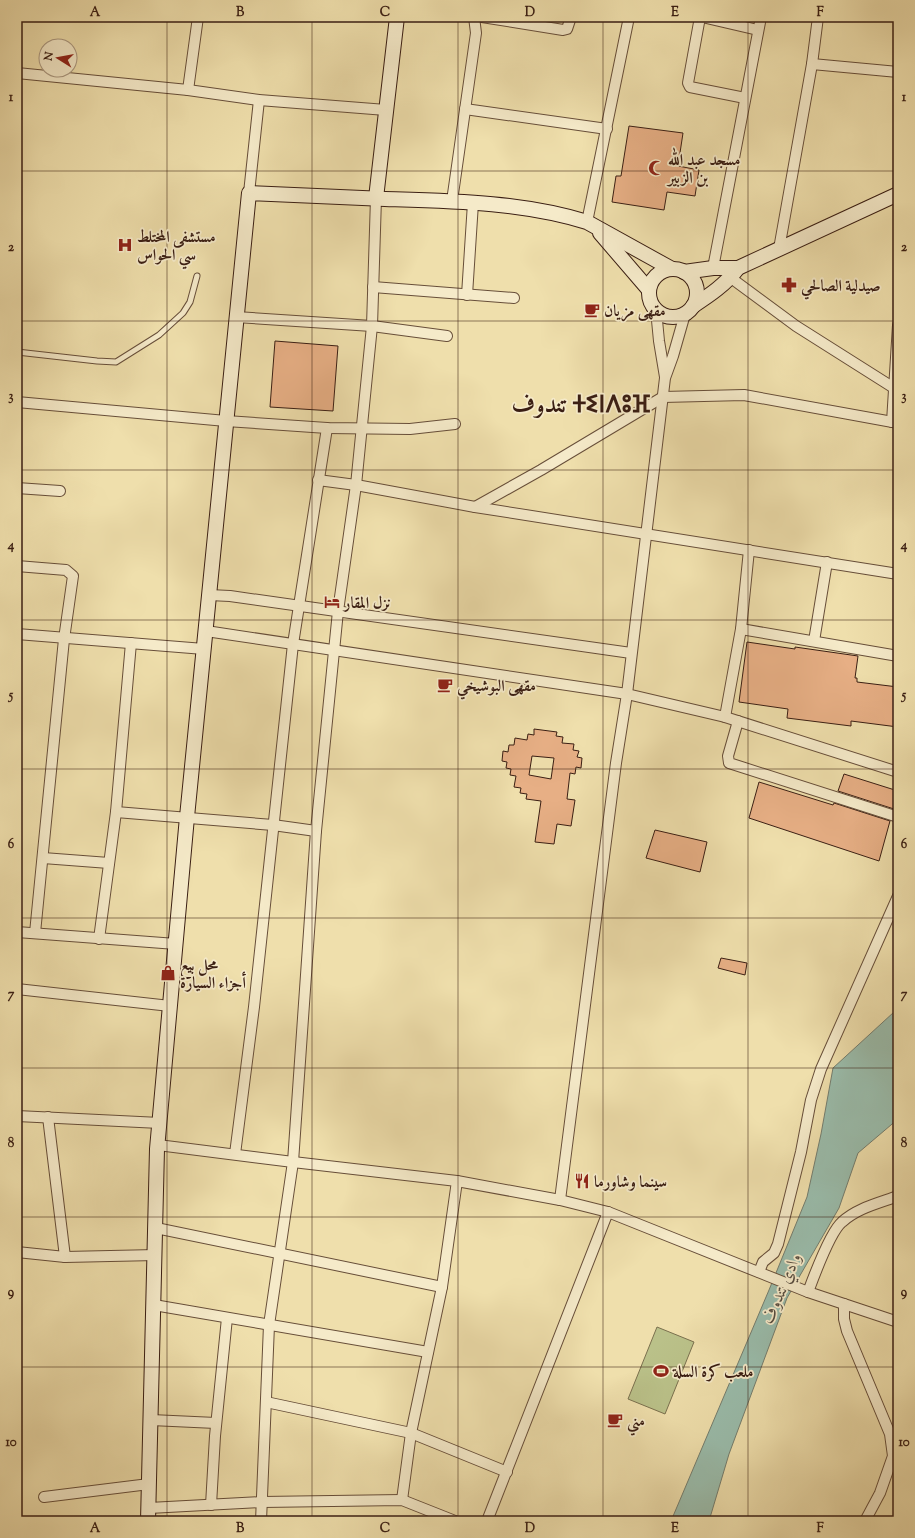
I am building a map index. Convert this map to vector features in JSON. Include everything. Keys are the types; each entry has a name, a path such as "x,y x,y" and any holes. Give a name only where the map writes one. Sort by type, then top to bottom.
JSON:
{"main road":[{"path":"376,198 397,17"},
{"path":"149,1514 158,1145 187,817 249,193 452,201 514,206 573,218 591,224 690,276 695,283 697,291 696,299 689,310"},
{"path":"591,224 649,290 652,304 656,310 662,315 678,317 711,294 735,273 779,249 898,194"},
{"path":"649,290 654,278 659,273 678,270 713,268 735,273"}],"street":[{"path":"188,90 198,17"},
{"path":"452,201 476,32 474,17"},
{"path":"482,17 563,30 567,29 571,17"},
{"path":"591,224 607,129 629,17"},
{"path":"744,98 690,87 688,83 701,17 758,30"},
{"path":"713,268 744,98 761,17"},
{"path":"779,249 812,64 818,17"},
{"path":"812,64 898,72"},
{"path":"17,73 188,90 259,100 386,110"},
{"path":"249,193 259,100"},
{"path":"465,109 607,129"},
{"path":"261,1521 269,1325 293,1162 316,831 338,611 356,485 372,326 376,198"},
{"path":"466,295 472,203"},
{"path":"735,273 796,326 894,388"},
{"path":"373,287 514,298"},
{"path":"656,310 665,378"},
{"path":"560,1200 616,763 627,694 645,533 665,378 689,310"},
{"path":"236,317 372,326 446,336"},
{"path":"475,507 541,470 663,397 744,395 895,422 894,388 898,325"},
{"path":"17,402 226,421 327,428 410,429 455,424"},
{"path":"235,1154 253,1015 293,644 327,428"},
{"path":"318,480 356,485 475,507 898,574"},
{"path":"17,488 60,491"},
{"path":"725,717 741,629 749,550"},
{"path":"814,641 827,562"},
{"path":"17,566 66,570 73,576 64,639 35,933"},
{"path":"209,595 230,596 338,611 631,654"},
{"path":"741,629 898,656"},
{"path":"206,631 627,694 725,717 898,772"},
{"path":"17,634 64,639 204,649"},
{"path":"99,939 116,812 130,643"},
{"path":"738,721 728,756 729,763 898,817"},
{"path":"116,812 274,825 316,831"},
{"path":"43,858 109,863"},
{"path":"759,1272 764,1262 774,1253 778,1244 801,1152 811,1100 821,1069 898,896"},
{"path":"17,932 176,944"},
{"path":"17,989 170,1006"},
{"path":"17,1116 160,1123"},
{"path":"48,1117 65,1257"},
{"path":"158,1145 457,1181 560,1200 608,1212 808,1292 898,1322"},
{"path":"402,1500 411,1433 442,1287 457,1181"},
{"path":"808,1292 832,1237 840,1223 853,1214 898,1196"},
{"path":"487,1521 608,1212"},
{"path":"156,1228 442,1287"},
{"path":"17,1252 65,1257 156,1255"},
{"path":"844,1304 844,1319 847,1331 890,1434 893,1456 880,1493 865,1521"},
{"path":"154,1306 428,1352"},
{"path":"211,1505 216,1423 227,1318"},
{"path":"266,1402 411,1433 507,1472"},
{"path":"151,1420 216,1423"},
{"path":"44,1497 149,1484"},
{"path":"149,1514 211,1505 262,1502 402,1500 455,1521"}],"lane":[{"path":"17,352 116,362 159,335 183,313 190,302 197,276"}],"green space":[{"name":"ملعب كرة السلة","path":"657,1327 694,1342 665,1414 628,1399"}],"water":[{"name":"وادي تندوف","path":"898,1011 898,1119 858,1153 839,1208 787,1298 729,1454 709,1521 671,1521 807,1197 821,1134 833,1068 894,1012"}],"building":[{"name":"مسجد عبد الله بن الزبير","path":"629,126 683,133 678,166 699,170 695,196 667,192 664,210 612,202 616,176 621,176"},
{"path":"275,341 338,346 333,411 270,407"},
{"path":"747,642 858,656 855,678 857,678 857,682 898,687 898,727 851,721 851,726 787,718 788,709 739,702"},
{"path":"534,729 557,732 556,736 563,737 562,743 574,744 573,750 579,751 577,757 582,758 581,768 576,767 575,774 570,773 567,799 575,800 571,826 557,824 554,844 535,842 541,801 526,799 527,794 520,793 521,788 514,787 516,776 510,775 511,769 506,768 507,762 502,761 503,751 508,752 509,745 514,745 515,738 527,740 528,734 534,735","holes":["532,756 554,758 551,779 529,775"]},
{"path":"844,774 898,791 898,806 896,805 894,809 838,791"},
{"path":"759,782 833,805 834,803 890,821 879,861 749,818"},
{"path":"655,830 707,842 700,872 646,858"},
{"path":"721,958 747,963 745,975 718,968"}],"place":[{"name":"مسجد عبد الله بن الزبير","path":"656,168"},
{"name":"مستشفى المختلط سي الحواس","path":"125,245"},
{"name":"صيدلية الصالحي","path":"789,285"},
{"name":"مقهى مزيان","path":"592,310"},
{"name":"نزل المقار","path":"332,602"},
{"name":"مقهى البوشيخي","path":"445,685"},
{"name":"محل بيع أجزاء السيارة","path":"168,973"},
{"name":"سينما وشاورما","path":"582,1181"},
{"name":"ملعب كرة السلة","path":"661,1371"},
{"name":"مني","path":"615,1420"}],"district":[{"name":"تندوف ⵜⵉⵏⴷⵓⴼ","path":"581,404"}]}
